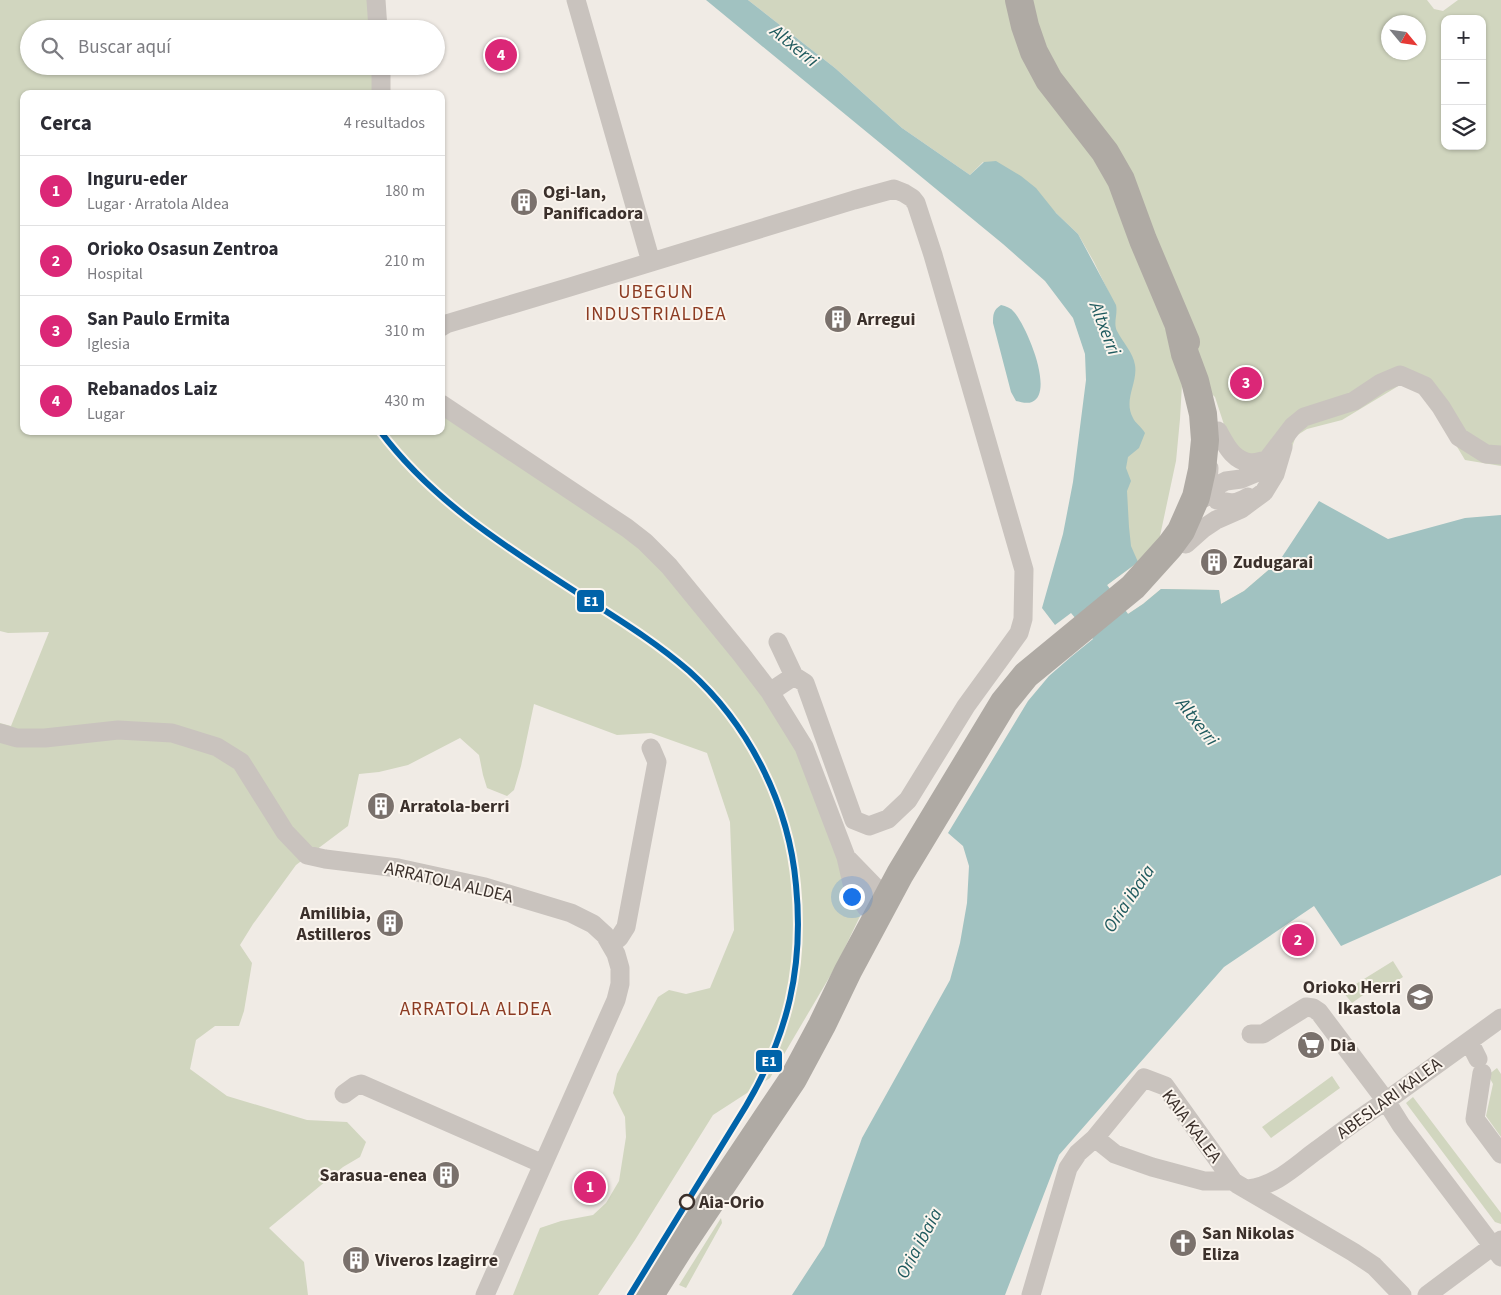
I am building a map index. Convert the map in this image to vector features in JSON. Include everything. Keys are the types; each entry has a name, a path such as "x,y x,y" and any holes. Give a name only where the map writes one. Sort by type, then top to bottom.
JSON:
{"highway":[{"path":"1019,0 1034,52 1049,80 1105,152 1120,180 1179,327 1185,354 1211,422 1215,478 1205,512 1197,527 1185,534"},
{"path":"650,1295 793,1079 822,1025 848,970 900,874 1004,702 1026,675 1133,586 1164,571 1185,534 1196,497 1202,470 1205,440 1211,422"}],"street":[{"path":"376,0 377,20"},
{"path":"576,0 651,262"},
{"path":"380,75 381,90"},
{"path":"445,325 894,189 912,198 916,203 933,255 1024,570 1023,619 1019,633 966,706 908,800 888,818 869,826 854,820 806,683 794,676 778,642"},
{"path":"1211,491 1218,500 1228,503 1237,503 1256,492 1294,426 1304,417 1354,401 1381,384 1400,375 1426,386 1459,438 1486,454 1501,456"},
{"path":"445,407 592,504 645,542 669,566 770,692 804,747 846,857 852,883 866,907 882,907 878,890 846,857"},
{"path":"1211,422 1226,446 1241,460 1271,467"},
{"path":"1185,534 1235,512 1255,500 1264,492 1271,467"},
{"path":"770,692 794,676"},
{"name":"ARRATOLA ALDEA","path":"0,733 17,738 45,738 118,730 172,733 217,746 241,762 285,832 306,854 324,859 398,868 485,887 570,913 593,924 605,935 611,944 620,968 620,984 616,1000 485,1295"},
{"path":"611,944 619,938 626,927 632,901 657,762 651,748"},
{"path":"861,872 887,876 900,874"},
{"path":"1251,1034 1263,1034 1306,1007 1313,1008 1319,1012 1386,1101 1401,1125 1498,1248 1426,1295"},
{"name":"ABESLARI KALEA","path":"1240,1185 1260,1188 1278,1179 1368,1112 1501,1018"},
{"path":"1469,1041 1480,1066 1475,1119 1501,1154"},
{"name":"KAIA KALEA","path":"1095,1138 1144,1078 1165,1086 1240,1185"},
{"path":"344,1094 361,1084 543,1164"},
{"path":"1031,1295 1068,1168 1078,1153 1095,1138 1116,1154 1152,1167 1204,1181 1240,1185 1281,1208 1374,1266 1402,1295"},
{"path":"1278,1179 1276,1188 1277,1200 1281,1208"}],"green space":[{"path":"0,0 381,0 382,20 20,20 20,75 387,75 388,90 20,90 20,435 445,435 445,397 661,547 783,699 863,910 836,966 770,1078 713,1115 635,1240 598,1295 513,1295 540,1228 561,1221 593,1215 606,1203 619,1181 626,1137 625,1117 613,1093 617,1074 658,997 669,990 686,994 710,988 734,930 730,822 707,753 651,733 617,735 534,704 514,790 507,796 487,788 479,755 460,738 408,765 379,772 359,774 348,826 296,865 240,945 252,963 244,1011 239,1026 215,1026 196,1040 190,1069 227,1096 307,1120 347,1122 366,1142 360,1157 343,1167 269,1228 304,1262 308,1295 0,1295 0,723 11,726 49,632 8,633 0,631"},
{"path":"748,0 1427,0 1434,9 1443,11 1458,0 1501,0 1501,466 1465,460 1432,405 1416,391 1400,385 1342,420 1307,429 1296,436 1292,447 1250,458 1230,443 1215,397 1183,367 1176,461 1160,536 1161,541 1156,549 1107,585 1128,614 1161,589 1219,590 1221,604 1244,591 1280,560 1183,671 1100,590 1109,293 1094,262 1078,234 1056,213 983,162 970,175 902,128 835,68"},
{"path":"1393,961 1403,977 1384,989 1380,983 1352,1003 1343,992"},
{"path":"1497,1068 1501,1074 1501,1137 1486,1116 1493,1084 1488,1075"},
{"path":"1332,1076 1340,1088 1271,1138 1262,1127"},
{"path":"1413,1097 1501,1213 1501,1224 1495,1222 1406,1103"},
{"path":"721,1218 722,1223 686,1288 679,1285"}],"water":[{"path":"706,0 748,0 835,68 902,128 970,175 984,162 996,161 1021,176 1036,188 1056,213 1078,234 1116,305 1116,328 1128,348 1135,365 1130,411 1134,420 1145,433 1139,448 1128,457 1126,468 1131,481 1127,491 1131,546 1138,562 1107,585 1128,614 1161,589 1219,590 1221,604 1244,591 1280,560 1319,501 1388,539 1465,518 1501,515 1501,875 1341,946 1314,906 1224,967 1059,1155 1005,1295 792,1295 824,1246 862,1138 950,980 960,943 967,903 969,866 963,846 948,833 1028,701 1049,676 1093,639 1071,613 1055,625 1042,608 1063,534 1073,482 1086,380 1085,354 1073,318 1045,281 1003,244"},
{"path":"1001,305 1011,309 1019,319 1036,358 1041,386 1038,396 1032,402 1016,401 1011,392 993,323 994,313"}],"transit line":[{"name":"E1","path":"383,435 402,458 452,505 535,566 666,652 711,692 747,741 775,796 785,825 792,855 798,915 795,972 790,1000 782,1026 773,1053 746,1106 630,1295"}],"place":[{"name":"Rebanados Laiz","path":"501,55"},
{"name":"Ogi-lan, Panificadora","path":"524,202"},
{"name":"Arregui","path":"838,319"},
{"name":"San Paulo Ermita","path":"1246,383"},
{"name":"Zudugarai","path":"1214,562"},
{"name":"Arratola-berri","path":"381,806"},
{"name":"Amilibia, Astilleros","path":"390,923"},
{"name":"Orioko Osasun Zentroa","path":"1298,940"},
{"name":"Orioko Herri Ikastola","path":"1420,997"},
{"name":"Dia","path":"1311,1045"},
{"name":"Sarasua-enea","path":"446,1175"},
{"name":"Inguru-eder","path":"590,1187"},
{"name":"Aia-Orio","path":"687,1202"},
{"name":"San Nikolas Eliza","path":"1183,1243"},
{"name":"Viveros Izagirre","path":"356,1260"}],"district":[{"name":"UBEGUN INDUSTRIALDEA","path":"656,302"},
{"name":"ARRATOLA ALDEA","path":"476,1008"}],"water label":[{"name":"Altxerri","path":"795,45"},
{"name":"Altxerri","path":"1106,328"},
{"name":"Altxerri","path":"1198,721"},
{"name":"Oria ibaia","path":"1128,898"},
{"name":"Oria ibaia","path":"918,1243"}]}
